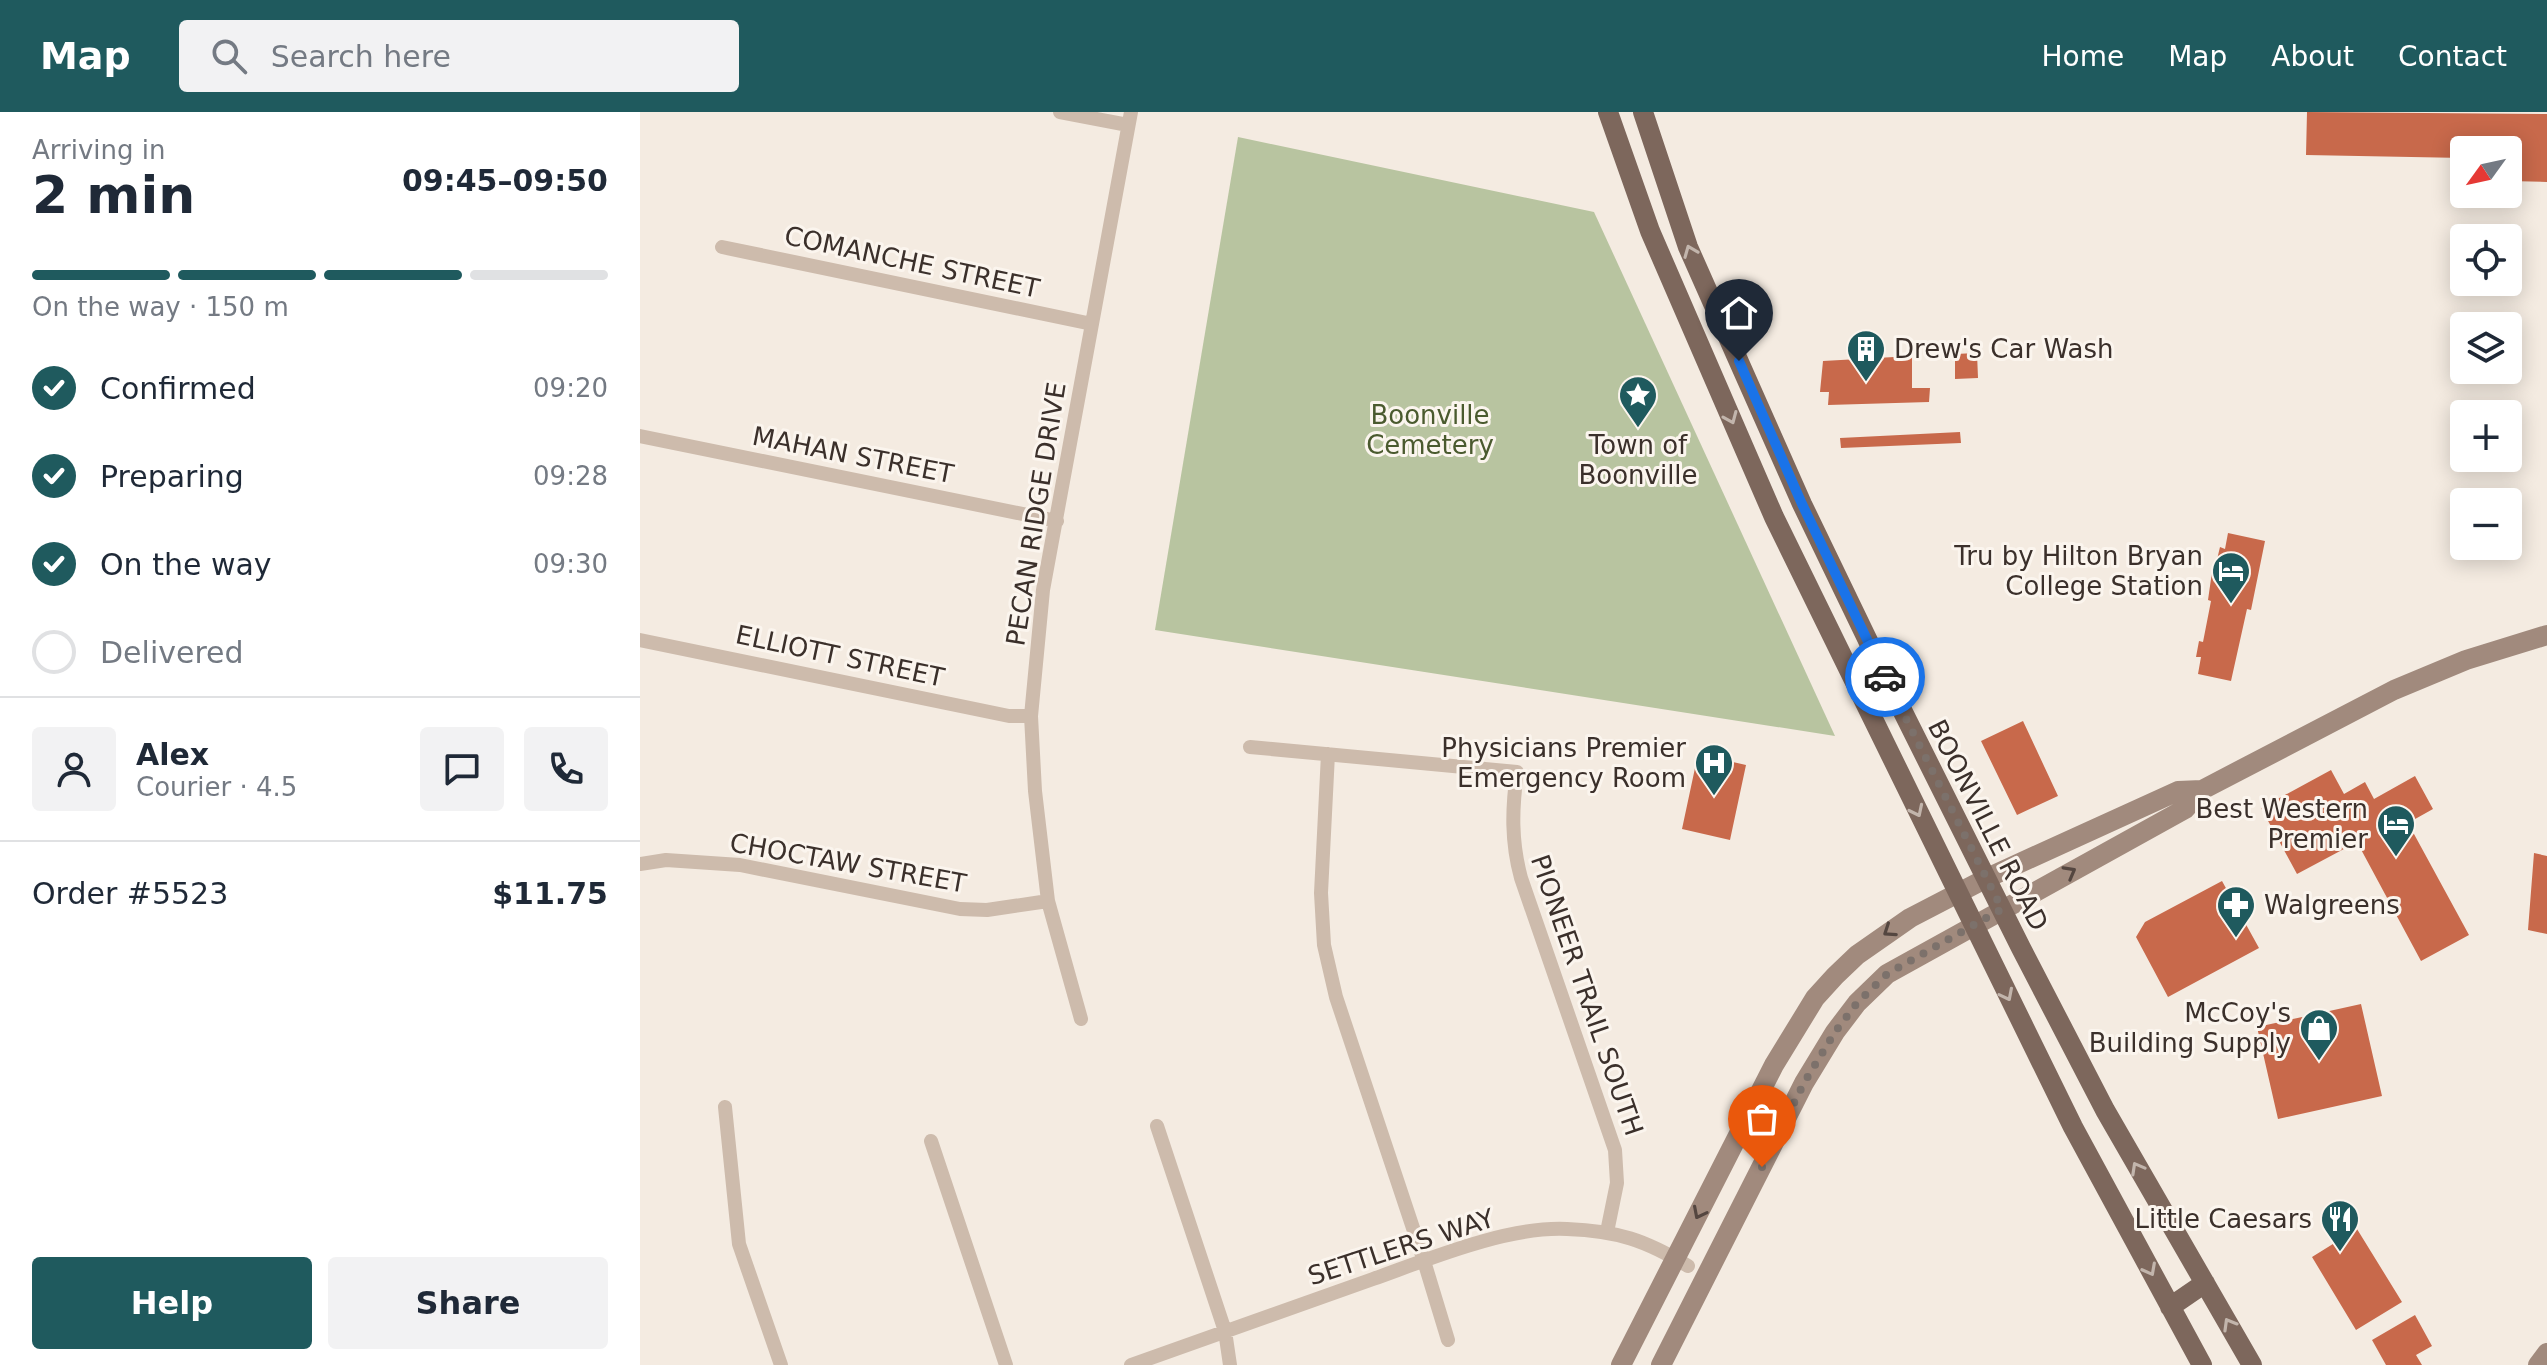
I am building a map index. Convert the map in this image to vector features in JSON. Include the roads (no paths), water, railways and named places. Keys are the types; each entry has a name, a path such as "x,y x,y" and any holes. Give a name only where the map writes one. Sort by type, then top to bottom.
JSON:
{"main road":[{"path":"1608,112 1650,231 1774,517 2073,1127 2202,1365"},
{"name":"BOONVILLE ROAD","path":"1643,112 1688,247 1802,504 1885,676 2112,1122 2252,1365"},
{"path":"1774,517 1802,504"},
{"path":"2170,1307 2205,1283"}],"street":[{"path":"1060,112 1129,118"},
{"name":"PECAN RIDGE DRIVE","path":"1081,1019 1048,901 1035,791 1031,716 1043,590 1129,118"},
{"name":"COMANCHE STREET","path":"722,247 1092,324"},
{"name":"MAHAN STREET","path":"640,436 1057,521"},
{"path":"1661,1365 1804,1083 1857,1003 1887,974 2185,809 2202,790 2394,690 2466,660 2547,635"},
{"name":"ELLIOTT STREET","path":"640,640 1009,716 1031,716"},
{"path":"1250,747 1328,754 1321,893 1324,945 1336,997 1448,1340"},
{"name":"PIONEER TRAIL SOUTH","path":"1328,754 1517,772 1511,816 1517,863 1615,1150 1617,1183 1607,1232"},
{"path":"1621,1365 1682,1263 1774,1065 1815,998 1857,955 1910,918 1987,878 2178,791 2202,790"},
{"name":"CHOCTAW STREET","path":"640,864 666,860 740,865 960,909 987,910 1048,901"},
{"path":"725,1107 739,1244 781,1365"},
{"path":"1157,1126 1225,1331 1230,1365"},
{"path":"931,1141 1006,1365"},
{"name":"SETTLERS WAY","path":"1131,1365 1424,1261 1480,1243 1533,1231 1564,1228 1607,1232 1640,1240 1682,1263"},
{"path":"2538,1365 2547,1353"}],"place":[{"name":"Drew's Car Wash","path":"1866,383"},
{"name":"Town of Boonville","path":"1638,429"},
{"name":"Tru by Hilton Bryan College Station","path":"2231,605"},
{"name":"Physicians Premier Emergency Room","path":"1714,797"},
{"name":"Best Western Premier","path":"2396,858"},
{"name":"Walgreens","path":"2236,939"},
{"name":"McCoy's Building Supply","path":"2319,1062"},
{"name":"Little Caesars","path":"2340,1253"}],"park label":[{"name":"Boonville Cemetery","path":"1430,430"}]}
